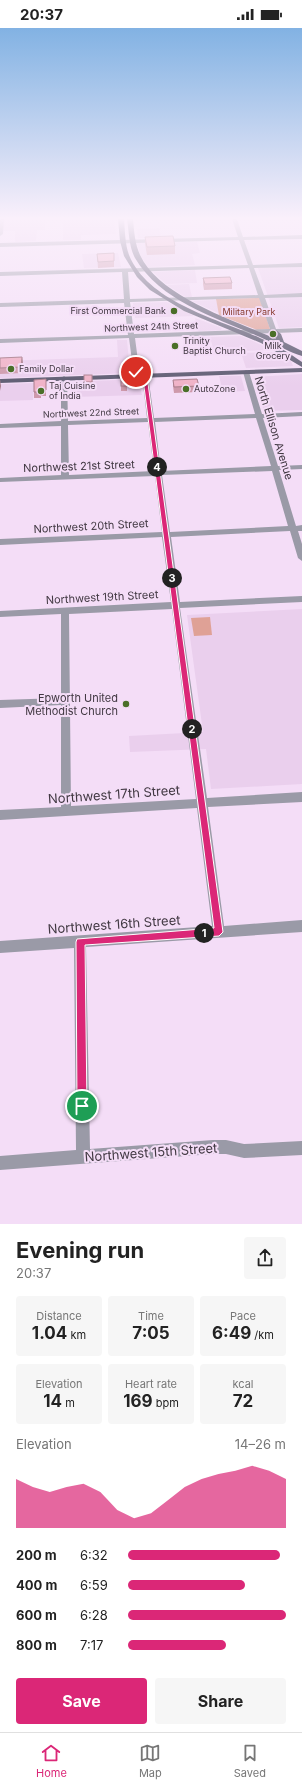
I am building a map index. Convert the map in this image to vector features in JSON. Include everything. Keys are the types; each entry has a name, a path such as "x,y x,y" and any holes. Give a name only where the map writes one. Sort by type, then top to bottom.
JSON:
{"main road":[{"path":"139,275 150,287 170,300 226,330 242,333 280,351 302,365"},
{"path":"150,275 155,280 183,299 209,312 258,332 302,354"},
{"path":"274,330 278,334 281,343"},
{"path":"0,381 302,370"}],"street":[{"path":"125,275 136,376"},
{"path":"254,275 274,330"},
{"path":"0,306 302,295"},
{"name":"Northwest 24th Street","path":"0,341 132,337 226,330"},
{"path":"242,333 274,330 302,330"},
{"name":"North Ellison Avenue","path":"246,372 302,558"},
{"path":"145,376 219,932"},
{"path":"64,378 65,477"},
{"name":"Northwest 22nd Street","path":"0,426 302,414"},
{"name":"Northwest 21st Street","path":"0,480 302,467"},
{"name":"Northwest 20th Street","path":"0,542 302,528"},
{"name":"Northwest 19th Street","path":"0,614 302,599"},
{"path":"65,611 66,811"},
{"path":"0,704 66,701"},
{"name":"Northwest 17th Street","path":"0,815 302,797"},
{"name":"Northwest 16th Street","path":"0,947 302,926"},
{"path":"80,942 83,1157"},
{"name":"Northwest 15th Street","path":"0,1163 219,1147 244,1151 302,1148"}],"shaded area":[{"path":"156,275 196,275 197,283 166,284"},
{"path":"260,275 302,275 302,327 279,328"},
{"path":"189,284 192,297 185,297 167,285"},
{"path":"216,300 220,314 192,301"},
{"path":"167,302 194,316 135,318 133,303"},
{"path":"195,318 222,328 221,330 198,331"},
{"path":"241,336 272,350 214,352 210,337"},
{"path":"117,340 127,340 130,373 0,378 0,361 118,357"},
{"path":"273,352 291,361 293,366 246,368 241,353"},
{"path":"302,374 302,410 264,411 255,377"},
{"path":"219,376 241,376 245,391 223,392"},
{"path":"138,379 142,395 72,397 71,382"},
{"path":"34,383 33,400 0,401 0,384"},
{"path":"302,609 302,784 211,789 206,749 130,752 129,736 203,732 187,615"}],"green space":[{"name":"Military Park","path":"260,298 270,329 257,330 219,315 216,299"},
{"path":"210,617 212,635 194,636 191,618"}],"building":[{"path":"230,277 232,283 205,284 203,278"},
{"path":"22,357 21,367 0,368 0,358"},
{"path":"84,375 92,375 92,382 84,382"},
{"path":"46,379 46,390 34,392 34,380"},
{"path":"121,379 127,379 127,386 121,386"},
{"path":"197,379 199,386 174,387 173,380"}],"place":[{"name":"First Commercial Bank","path":"174,311"},
{"name":"Milk Grocery","path":"273,334"},
{"name":"Trinity Baptist Church","path":"175,346"},
{"name":"Family Dollar","path":"11,369"},
{"name":"AutoZone","path":"186,389"},
{"name":"Taj Cuisine of India","path":"41,391"},
{"name":"Epworth United Methodist Church","path":"126,704"}],"route":[{"path":"82,1106 80,942 219,932 145,376 136,376 136,372"}]}
